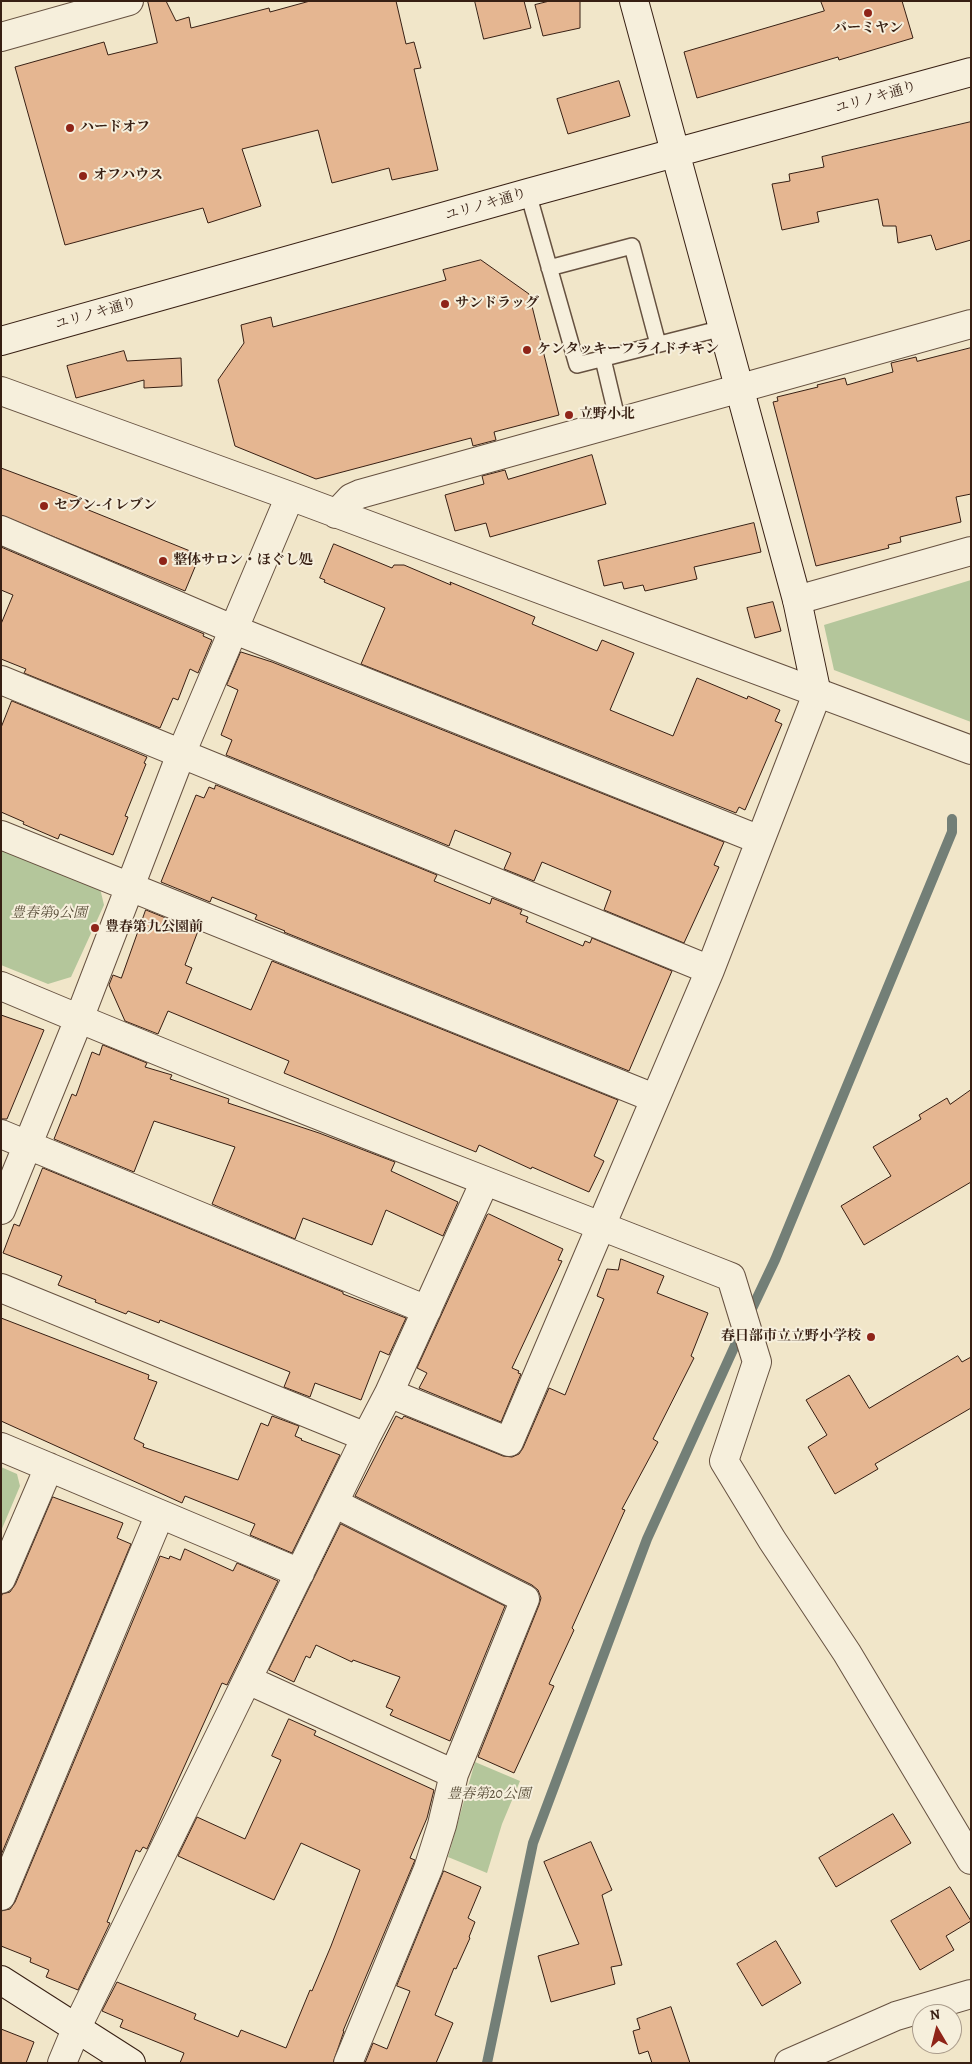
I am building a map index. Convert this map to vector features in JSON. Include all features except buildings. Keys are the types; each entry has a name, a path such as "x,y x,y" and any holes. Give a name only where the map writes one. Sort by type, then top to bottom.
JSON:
{"street":[{"path":"389,1394 509,1442 710,970 817,694 797,600 634,1"},
{"path":"1,37 112,3"},
{"name":"ユリノキ通り","path":"1,341 528,193 971,72"},
{"path":"336,514 351,498 360,494 971,324"},
{"path":"1,391 290,496 971,750"},
{"path":"1,1210 79,1019 181,754 290,496"},
{"path":"1,530 235,630 760,840"},
{"path":"797,600 971,551"},
{"path":"1,680 710,970"},
{"path":"1,835 654,1098"},
{"path":"1,986 485,1181 731,1277 756,1362 724,1461 772,1540 847,1653 971,1860"},
{"path":"1,1134 427,1310"},
{"path":"62,2063 77,2027 366,1437 389,1394 485,1181"},
{"path":"1,1288 366,1437"},
{"path":"1,1447 300,1573"},
{"path":"1,1579 49,1467"},
{"path":"334,1503 525,1599 454,1774 442,1825 428,1869 348,2063"},
{"path":"1,1896 160,1514"},
{"path":"248,1680 454,1774"},
{"path":"1,1980 131,2063"},
{"path":"789,2063 896,2016 971,1994"}],"lane":[{"path":"528,193 577,365 723,328"},
{"path":"549,268 632,246 658,344"},
{"path":"602,359 618,422"}],"green space":[{"path":"971,580 971,722 834,670 824,625"},
{"name":"豊春第9公園","path":"1,843 99,884 104,905 71,977 48,984 1,965"},
{"path":"1,1467 17,1474 20,1486 1,1531"},
{"name":"豊春第20公園","path":"475,1762 520,1781 502,1824 487,1873 448,1857"}],"waterway":[{"path":"748,1317 775,1260 952,832 952,819"},
{"path":"487,2063 533,1843 647,1539 742,1330"}],"place":[{"name":"バーミヤン","path":"868,13"},
{"name":"ハードオフ","path":"70,128"},
{"name":"オフハウス","path":"83,176"},
{"name":"サンドラッグ","path":"445,304"},
{"name":"ケンタッキーフライドチキン","path":"527,350"},
{"name":"立野小北","path":"569,415"},
{"name":"セブン-イレブン","path":"44,506"},
{"name":"整体サロン・ほぐし処","path":"163,561"},
{"name":"豊春第九公園前","path":"95,928"},
{"name":"春日部市立立野小学校","path":"871,1337"}]}
